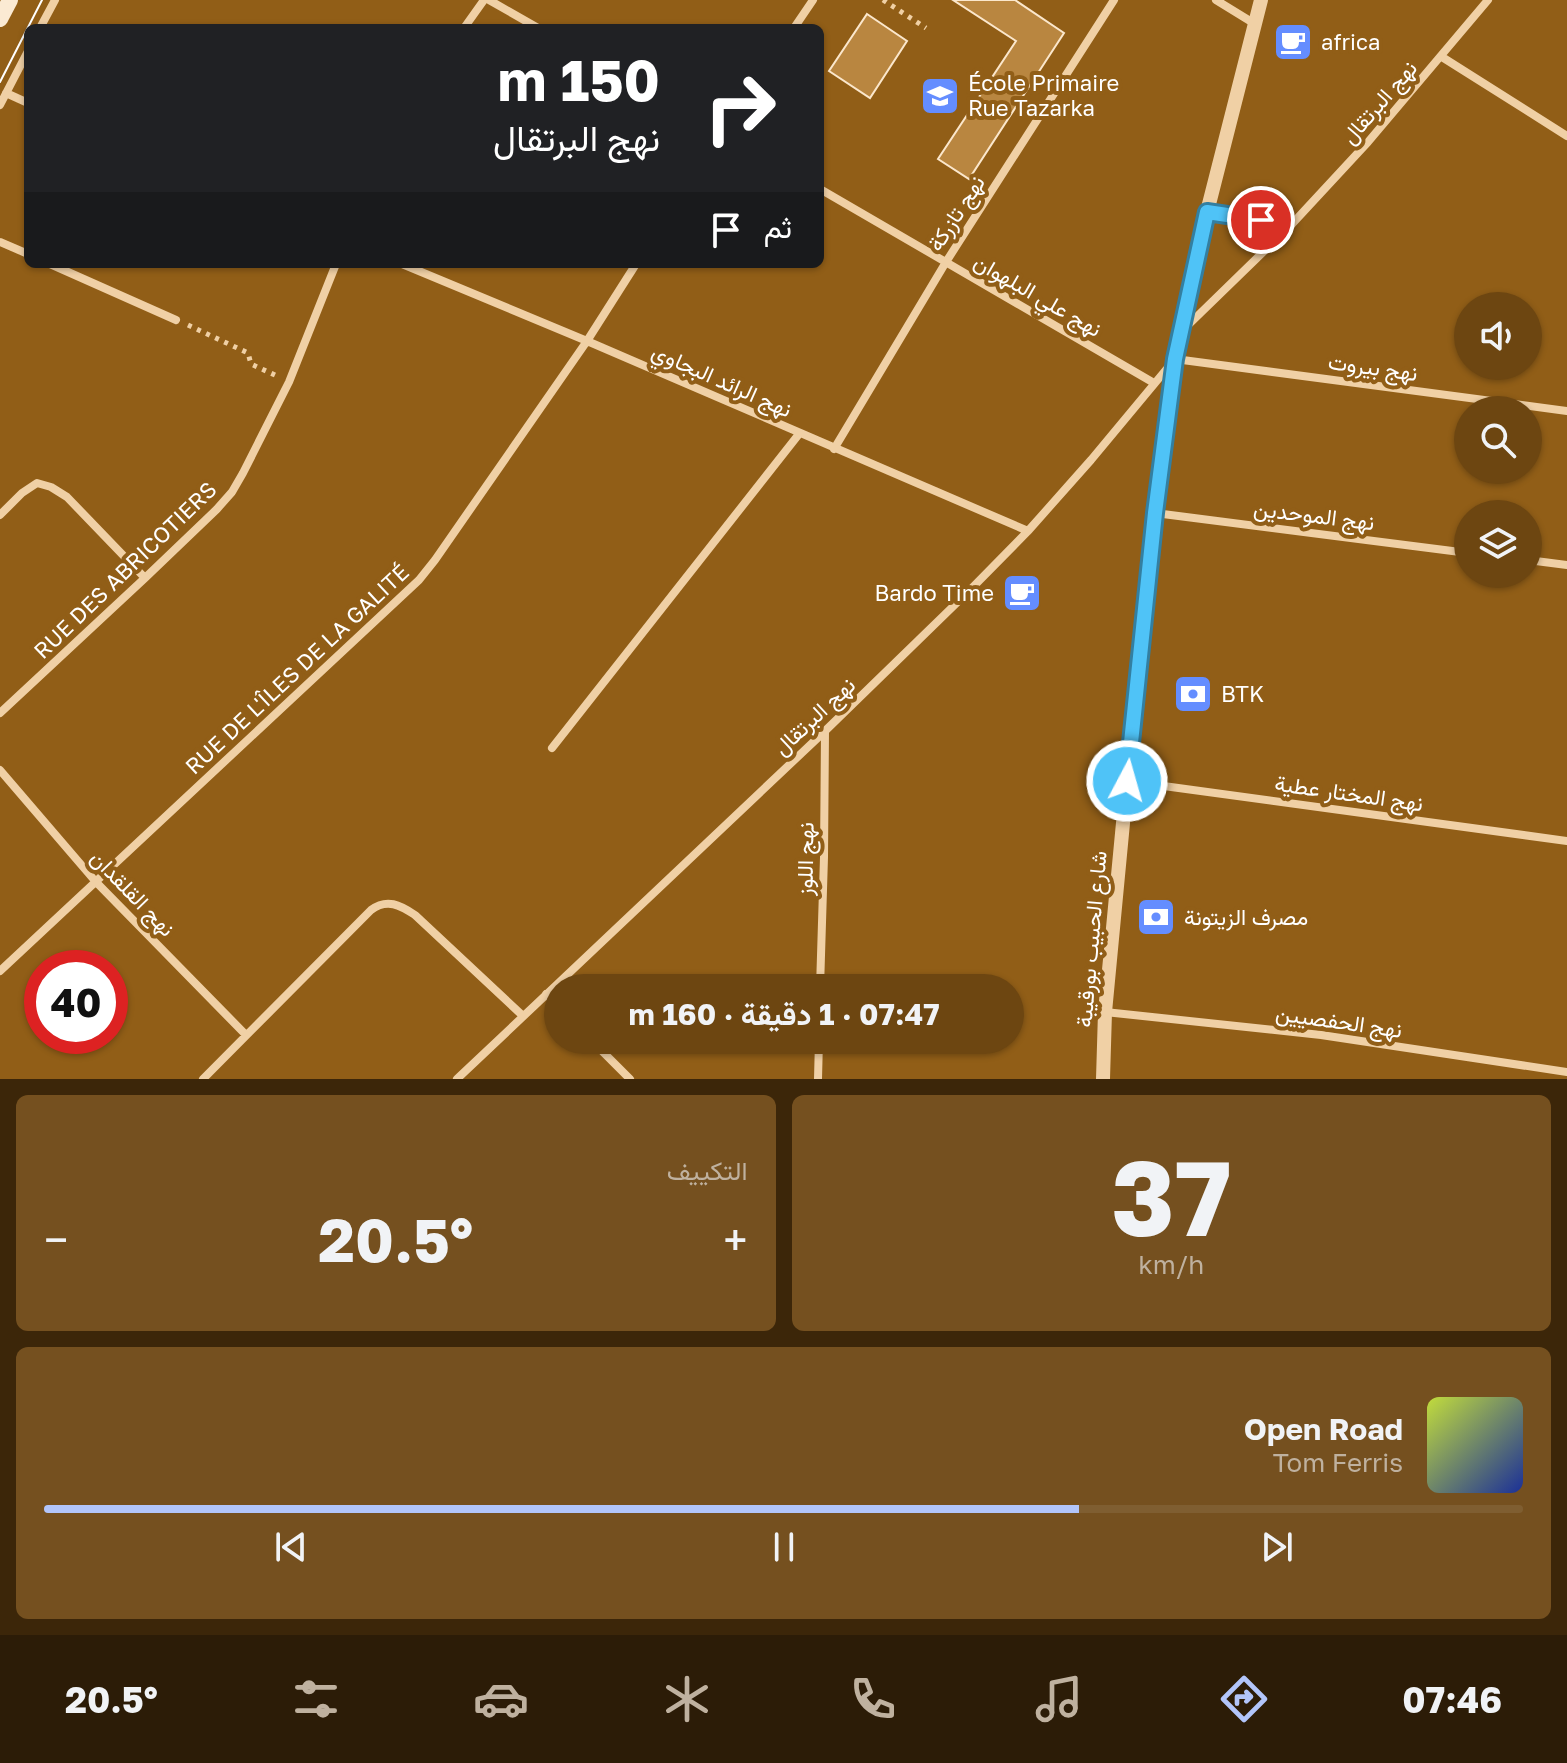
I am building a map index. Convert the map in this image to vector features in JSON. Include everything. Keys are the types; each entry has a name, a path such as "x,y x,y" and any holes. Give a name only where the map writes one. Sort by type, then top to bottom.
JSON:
{"main road":[{"path":"0,19 10,0"}],"street":[{"path":"42,24 55,0"},
{"path":"467,24 486,0 531,24"},
{"path":"797,24 813,0"},
{"name":"نهج تازركة","path":"834,449 946,262 1114,0"},
{"path":"1216,0 1255,24"},
{"name":"شارع الحبيب بورقيبة","path":"1103,1079 1105,1012 1127,781 1155,513 1175,359 1207,212 1261,0"},
{"name":"نهج البرتقال","path":"1182,332 1292,224 1368,142 1488,0"},
{"path":"1442,57 1567,136"},
{"path":"0,105 24,59"},
{"path":"6,93 24,101"},
{"name":"نهج علي البلهوان","path":"824,191 1154,383"},
{"path":"1207,212 1292,224"},
{"path":"0,242 24,252"},
{"path":"59,268 176,320"},
{"name":"RUE DES ABRICOTIERS","path":"0,713 232,492 289,382 334,268"},
{"name":"نهج الرائد البجاوي","path":"412,268 1028,531"},
{"name":"RUE DE L'ÎLES DE LA GALITÉ","path":"0,971 419,580 587,341 633,268"},
{"name":"نهج البرتقال","path":"567,974 825,731 1028,531 1175,359"},
{"name":"نهج بيروت","path":"1175,359 1567,411"},
{"path":"552,748 799,434"},
{"path":"0,515 37,483 51,487 67,497 145,578"},
{"name":"نهج الموحدين","path":"1155,513 1454,551"},
{"path":"1542,562 1567,565"},
{"name":"نهج اللوز","path":"820,974 825,731"},
{"name":"نهج القلقدان","path":"0,770 96,882 246,1035"},
{"name":"نهج المختار عطية","path":"1127,781 1567,841"},
{"path":"203,1079 379,903 401,906 415,915 523,1016"},
{"name":"نهج البرتقال","path":"457,1079 544,996"},
{"name":"نهج الحفصيين","path":"1105,1012 1321,1035 1567,1072"},
{"path":"605,1054 630,1079"},
{"path":"818,1079 819,1054"}],"path":[{"path":"883,0 926,28"},
{"path":"176,320 248,353 251,364 289,382"}],"building":[{"path":"953,0 1015,0 1064,33 969,179 938,159 1016,41"},
{"path":"867,14 907,41 870,98 829,71"}],"tram line":[{"path":"30,24 42,0"},
{"path":"0,82 24,35"}],"place":[{"name":"africa","path":"1293,42"},
{"name":"École Primaire Rue Tazarka","path":"940,96"},
{"name":"Bardo Time","path":"1022,593"},
{"name":"BTK","path":"1193,694"},
{"name":"مصرف الزيتونة","path":"1156,917"}],"route":[{"path":"1127,781 1164,435 1175,359 1207,212 1261,220"}]}
